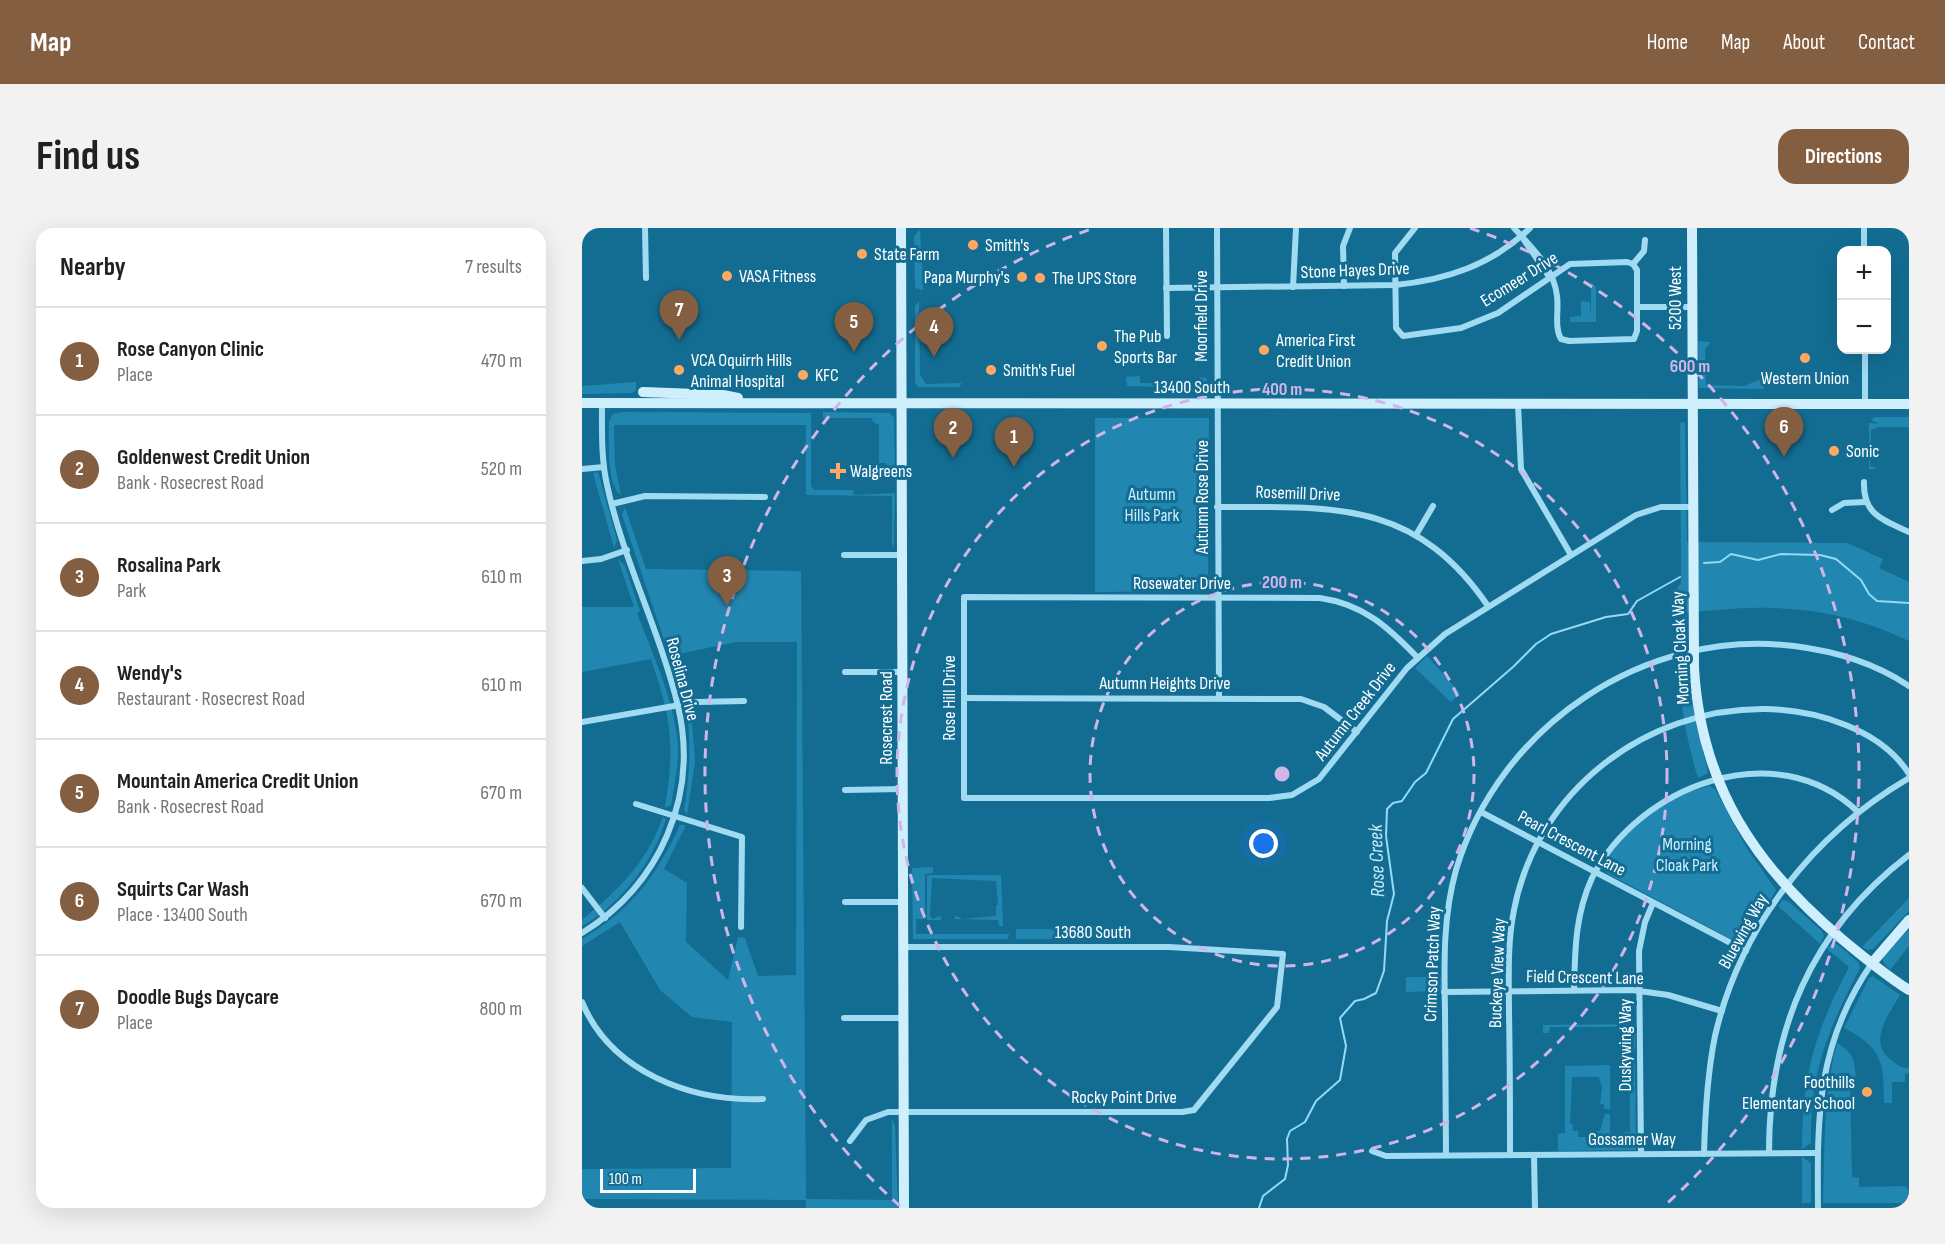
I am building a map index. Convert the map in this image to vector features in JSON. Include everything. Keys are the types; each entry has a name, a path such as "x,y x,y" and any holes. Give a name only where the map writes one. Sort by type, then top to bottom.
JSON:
{"main road":[{"name":"Rosecrest Road","path":"901,228 904,1208"},
{"name":"5200 West","path":"1692,228 1692,404"},
{"path":"643,392 723,395 758,403"},
{"name":"13400 South","path":"582,403 1909,404"},
{"name":"Morning Cloak Way","path":"1692,404 1694,651 1700,716 1718,779 1745,832 1785,888 1834,932 1909,990"},
{"path":"1872,963 1909,920"}],"street":[{"path":"645,228 646,278"},
{"path":"1166,228 1167,336"},
{"name":"Moorfield Drive","path":"1216,228 1216,403"},
{"path":"1293,287 1296,228"},
{"path":"1344,286 1343,246 1350,228"},
{"path":"1395,285 1395,253 1415,228"},
{"path":"1514,228 1530,242 1546,265 1557,294 1558,331 1561,339 1569,341 1630,340 1636,334 1637,270 1633,264 1644,251 1645,240"},
{"name":"Stone Hayes Drive","path":"1166,288 1395,285 1425,282 1474,267 1495,256 1530,228"},
{"path":"1864,228 1864,246"},
{"name":"Ecomeer Drive","path":"1395,285 1396,328 1403,336 1408,336 1461,328 1498,313 1570,264 1579,262 1633,264"},
{"path":"1637,307 1691,307"},
{"path":"1865,354 1865,404"},
{"name":"Roselina Drive","path":"582,933 605,918 626,900 656,861 675,817 683,752 678,706 612,504 604,467 602,403"},
{"name":"Autumn Rose Drive","path":"1216,403 1219,698"},
{"path":"1518,404 1521,469 1571,555"},
{"path":"582,469 604,467"},
{"path":"1864,482 1865,502 1877,517 1909,532"},
{"path":"612,504 645,496 765,497"},
{"path":"1832,510 1844,503 1865,502"},
{"path":"1416,535 1433,506"},
{"name":"Rosemill Drive","path":"1217,507 1339,509 1373,516 1416,535 1457,567 1488,606"},
{"name":"Autumn Creek Drive","path":"964,798 1284,797 1300,792 1319,779 1417,657 1445,634 1642,512 1661,507 1693,507"},
{"path":"582,561 601,559 627,550"},
{"path":"844,555 902,555"},
{"name":"Rosewater Drive","path":"963,597 1309,598 1344,602 1377,619 1417,657"},
{"name":"Rose Hill Drive","path":"963,597 964,798"},
{"name":"Crimson Patch Way","path":"1446,1155 1444,943 1450,897 1463,849 1481,812 1518,756 1538,734 1573,704 1631,671 1694,651 1746,644 1804,648 1857,660 1909,686"},
{"path":"845,672 903,672"},
{"name":"Autumn Heights Drive","path":"963,698 1310,700 1330,711 1357,732"},
{"path":"582,722 703,702 744,701"},
{"name":"Buckeye View Way","path":"1510,1155 1509,946 1514,911 1522,877 1538,842 1562,804 1601,765 1653,732 1700,716 1736,710 1769,709 1830,720 1856,730 1880,744 1900,761 1909,776"},
{"path":"1574,990 1577,926 1584,897 1596,872 1618,838 1647,812 1682,791 1718,779 1756,774 1798,779 1833,792 1858,812"},
{"name":"Bluewing Way","path":"1704,1154 1708,1080 1722,1011 1746,951 1785,888 1814,853 1858,812 1909,776"},
{"path":"845,790 903,789"},
{"path":"636,804 742,837 741,927"},
{"name":"Pearl Crescent Lane","path":"1481,812 1746,951"},
{"path":"1769,1153 1771,1096 1783,1034 1804,982 1834,932 1865,893 1909,855"},
{"path":"582,888 605,918"},
{"path":"845,902 903,903"},
{"name":"Duskywing Way","path":"1641,1154 1640,943 1647,915 1653,903"},
{"name":"13680 South","path":"903,946 1168,946 1283,954"},
{"name":"Rocky Point Drive","path":"904,1112 1182,1112 1194,1110 1277,1007 1283,954"},
{"path":"1818,1208 1821,1093 1828,1054 1843,1012 1872,963"},
{"name":"Field Crescent Lane","path":"1444,992 1640,991 1668,995 1722,1011"},
{"path":"582,1002 584,1011 600,1032 621,1054 642,1070 671,1085 721,1099 762,1099"},
{"path":"844,1018 903,1018"},
{"path":"850,1141 859,1127 870,1118 883,1113 904,1112"},
{"name":"Gossamer Way","path":"1372,1151 1386,1156 1818,1153"},
{"path":"1534,1155 1534,1208"}],"green space":[{"path":"920,230 923,290 915,288 914,236"},
{"path":"1591,282 1596,287 1596,322 1570,322 1570,317 1581,316 1581,301 1590,302 1591,317"},
{"path":"919,301 920,375 926,384 962,383 959,387 918,387 915,382 915,306"},
{"path":"1698,341 1711,342 1705,349 1706,385 1744,386 1764,378 1764,389 1699,388"},
{"path":"1140,376 1140,383 1200,384 1200,377 1207,378 1207,385 1204,388 1127,386 1126,377"},
{"path":"636,382 636,391 631,393 582,394 582,386"},
{"path":"623,412 811,413 811,486 814,490 853,490 854,495 895,493 894,544 892,548 892,496 806,495 806,425 614,425 615,465 621,495 616,490 611,472 609,421 613,414"},
{"path":"823,412 890,413 894,418 895,478 887,479 886,463 879,463 879,425 873,422 872,418 823,418"},
{"path":"1875,417 1909,417 1909,427 1879,427 1871,430 1870,466 1877,469 1869,469 1869,423 1879,424 1871,420"},
{"name":"Autumn Hills Park","path":"1095,418 1209,418 1208,591 1095,592"},
{"path":"1685,422 1687,542 1847,543 1883,559 1879,568 1909,582 1909,641 1854,620 1801,610 1745,608 1687,613 1688,683 1708,773 1698,778 1682,707 1677,639 1676,590 1681,583 1680,423"},
{"path":"598,472 617,540 614,548 593,473"},
{"path":"625,507 646,569 801,571 806,1199 892,1200 892,1119 895,1125 898,1208 806,1208 806,1200 582,1199 582,1169 731,1168 732,1022 692,1017 660,990 620,922 582,946 582,939 615,916 640,891 661,861 680,825 686,825 664,869 687,883 686,942 728,980 738,937 745,938 758,976 796,975 797,642 736,642 674,655 688,699 683,696 622,515"},
{"path":"618,559 625,566 640,611 637,613 662,678 676,728 677,768 671,805 665,808 670,766 670,733 651,659 582,672 582,607 634,607"},
{"path":"1427,656 1460,693 1451,702 1415,668"},
{"path":"691,708 695,762 687,815 684,810 689,760 687,710"},
{"name":"Morning Cloak Park","path":"1710,786 1715,789 1746,847 1776,890 1745,942 1737,942 1608,874 1604,868 1621,841 1648,816 1680,797"},
{"path":"663,817 666,819 653,851 634,880 610,906 582,926 582,920 620,886 640,862"},
{"path":"933,867 933,873 925,874 925,919 916,919 916,934 1009,934 1008,939 913,939 912,868"},
{"path":"927,875 1001,875 1003,926 999,926 998,920 955,919 955,916 963,919 996,916 996,905 998,905 996,881 932,878 930,916 932,919 941,916 941,920 927,920"},
{"path":"1909,898 1909,911 1873,949 1868,950 1862,947"},
{"path":"1783,900 1789,902 1822,931 1824,936 1820,944 1778,906"},
{"path":"1016,929 1069,929 1069,939 1016,939"},
{"path":"1909,929 1909,946 1890,970 1883,962 1883,958"},
{"path":"1831,944 1837,944 1858,962 1860,968 1823,1052 1814,1094 1811,1143 1802,1149 1805,1098 1813,1055 1827,1012 1849,967 1827,949"},
{"path":"1873,976 1900,995 1886,1019 1880,1037 1884,1053 1897,1065 1909,1068 1909,1073 1905,1074 1905,1082 1892,1082 1892,1103 1884,1103 1881,1066 1873,1049 1857,1035 1844,1028 1869,978"},
{"path":"1406,977 1441,977 1441,991 1406,992"},
{"path":"1635,1024 1635,1050 1630,1050 1629,1032 1625,1031 1624,1027 1550,1027 1549,1033 1543,1033 1543,1025"},
{"path":"1837,1043 1851,1055 1855,1069 1856,1083 1850,1083 1852,1177 1859,1178 1859,1187 1905,1186 1909,1190 1909,1203 1823,1203 1827,1102"},
{"path":"1630,1058 1635,1058 1636,1150 1558,1151 1558,1134 1565,1133 1565,1066 1610,1065 1610,1109 1604,1109 1604,1104 1600,1104 1602,1088 1599,1077 1572,1077 1570,1124 1573,1125 1573,1131 1578,1131 1578,1137 1594,1137 1594,1131 1600,1131 1605,1114 1610,1114 1610,1133 1624,1135 1624,1132 1630,1132"},
{"path":"1802,1157 1811,1163 1811,1203 1802,1203"}],"waterway":[{"name":"Rose Creek","path":"1704,563 1720,562 1731,554 1758,560 1781,554 1820,555 1836,559 1861,580 1869,594 1877,601 1909,603"},
{"name":"Rose Creek","path":"1259,1208 1263,1196 1285,1179 1288,1165 1287,1139 1290,1131 1305,1122 1316,1101 1340,1080 1346,1046 1340,1018 1355,1001 1376,993 1384,971 1387,921 1394,894 1386,836 1387,809 1393,803 1402,801 1415,782 1426,773 1453,719 1536,644 1551,634 1606,617 1628,614 1637,601 1680,577"}],"place":[{"name":"Smith's","path":"973,245"},
{"name":"State Farm","path":"862,254"},
{"name":"VASA Fitness","path":"727,276"},
{"name":"Papa Murphy's","path":"1022,277"},
{"name":"The UPS Store","path":"1040,278"},
{"name":"Doodle Bugs Daycare","path":"679,340"},
{"name":"The Pub Sports Bar","path":"1102,346"},
{"name":"America First Credit Union","path":"1264,350"},
{"name":"Mountain America Credit Union","path":"854,352"},
{"name":"Wendy's","path":"934,357"},
{"name":"Western Union","path":"1805,358"},
{"name":"VCA Oquirrh Hills Animal Hospital","path":"679,370"},
{"name":"Smith's Fuel","path":"991,370"},
{"name":"KFC","path":"803,375"},
{"name":"Sonic","path":"1834,451"},
{"name":"Squirts Car Wash","path":"1784,457"},
{"name":"Goldenwest Credit Union","path":"953,458"},
{"name":"Rose Canyon Clinic","path":"1014,467"},
{"name":"Walgreens","path":"838,471"},
{"name":"Rosalina Park","path":"727,606"},
{"name":"Foothills Elementary School","path":"1867,1092"}]}
